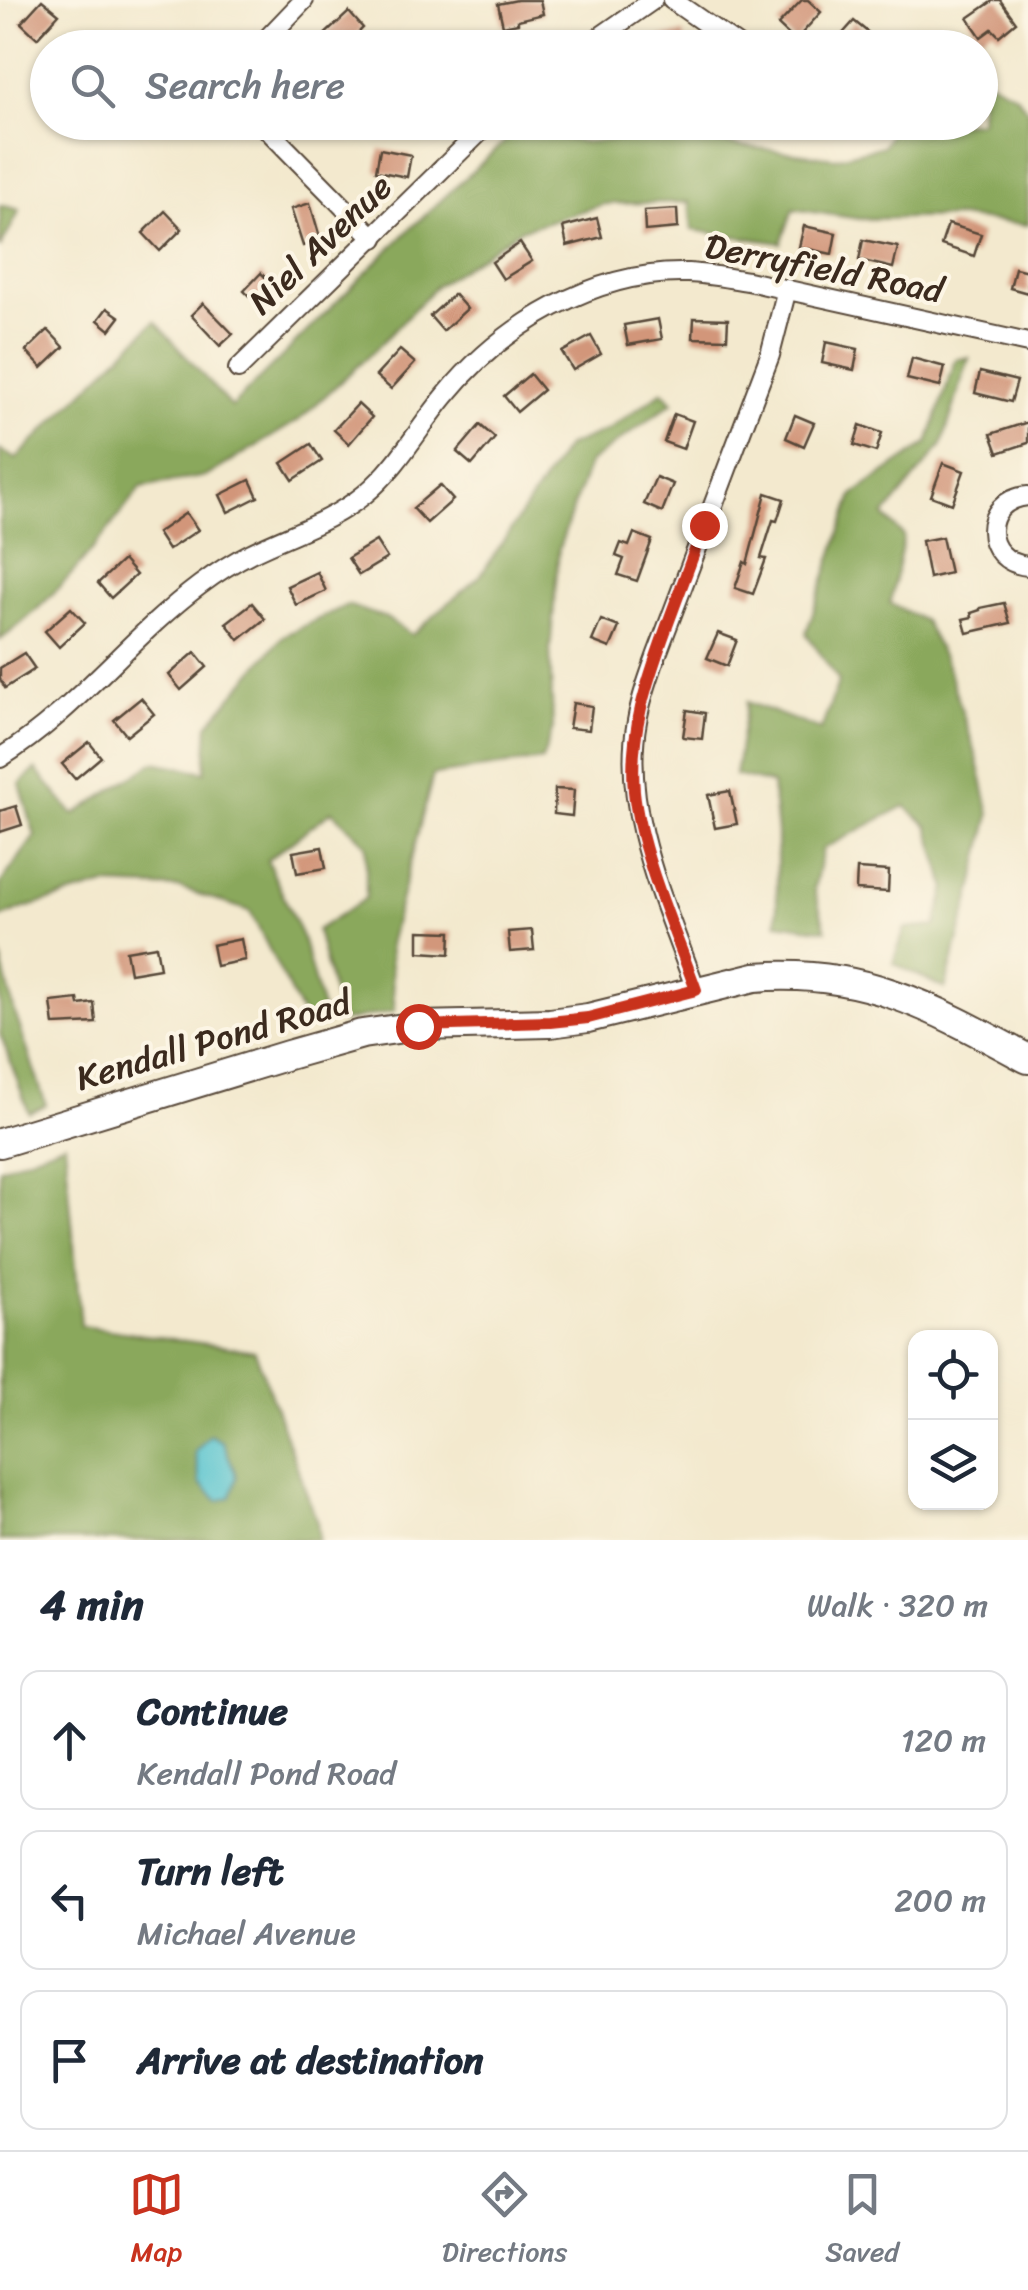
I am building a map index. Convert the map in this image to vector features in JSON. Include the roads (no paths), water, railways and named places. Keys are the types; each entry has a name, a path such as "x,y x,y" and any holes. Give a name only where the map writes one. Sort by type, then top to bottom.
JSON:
{"street":[{"path":"275,30 304,0"},
{"path":"610,30 653,0"},
{"path":"672,0 715,30"},
{"path":"278,140 374,238"},
{"name":"Niel Avenue","path":"238,368 472,140"},
{"name":"Derryfield Road","path":"0,758 46,725 198,586 252,552 319,523 365,494 380,481 462,376 533,318 587,292 662,274 713,275 1028,343"},
{"path":"696,990 642,831 634,793 636,724 670,617 770,355 787,290"},
{"path":"1028,496 1014,498 1002,506 994,518 992,533 1004,557 1028,566"},
{"name":"Kendall Pond Road","path":"0,1143 362,1034 418,1026 531,1024 588,1018 755,977 845,980 905,997 1028,1059"}],"water":[{"path":"210,1435 223,1442 237,1477 231,1497 218,1501 200,1483 195,1452"}]}
